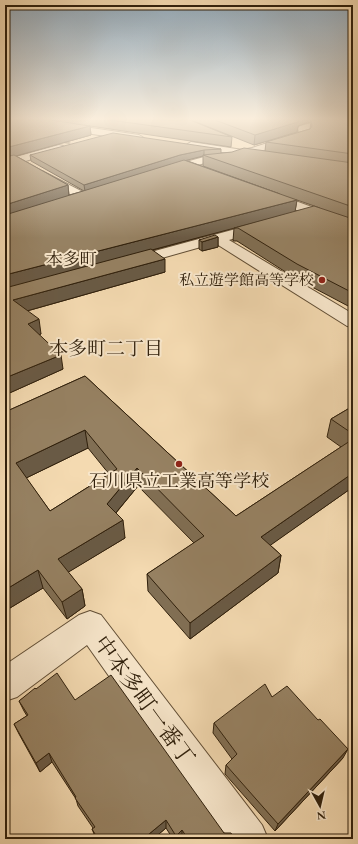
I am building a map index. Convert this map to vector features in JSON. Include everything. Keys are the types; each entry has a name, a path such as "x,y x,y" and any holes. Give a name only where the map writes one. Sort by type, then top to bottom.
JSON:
{"street":[{"path":"150,176 204,160 217,159"},
{"path":"10,162 87,196 69,202"},
{"path":"184,165 206,173"},
{"path":"256,191 353,226"},
{"path":"293,218 314,212"},
{"path":"115,266 273,223"},
{"path":"216,238 353,322"},
{"name":"中本多町一番丁","path":"5,685 90,625 248,839"}],"building":[{"path":"5,159 22,159 68,185 5,205"},
{"path":"38,159 166,159 84,185"},
{"path":"216,159 327,159 353,163 353,207"},
{"path":"184,160 297,200 5,275 5,215"},
{"name":"私立遊学館高等学校","path":"314,206 353,219 353,293 297,264 238,228 234,228"},
{"path":"215,235 218,237 202,242 199,240"},
{"path":"151,249 165,259 13,300 39,319 28,324 61,355 5,378 5,288"},
{"path":"85,376 236,516 353,439 353,473 261,537 281,555 190,623 147,574 204,536 137,468 107,504 123,520 58,559 82,589 62,602 38,570 5,590 5,412","holes":["85,430 117,469 50,511 16,463"]},
{"path":"353,406 353,434 331,419"},
{"path":"57,673 75,700 111,675 224,833 231,833 235,839 188,839 182,830 176,836 166,820 143,839 98,839 92,829 95,827 75,798 76,797 49,753 36,763 14,724 28,715 19,701"},
{"path":"265,684 272,697 287,686 318,720 320,719 348,749 278,824 226,765 237,754 214,723"}],"place":[{"name":"私立遊学館高等学校","path":"322,280"},
{"name":"石川県立工業高等学校","path":"179,464"}],"district":[{"name":"本多町","path":"71,259"},
{"name":"本多町二丁目","path":"106,348"}]}
